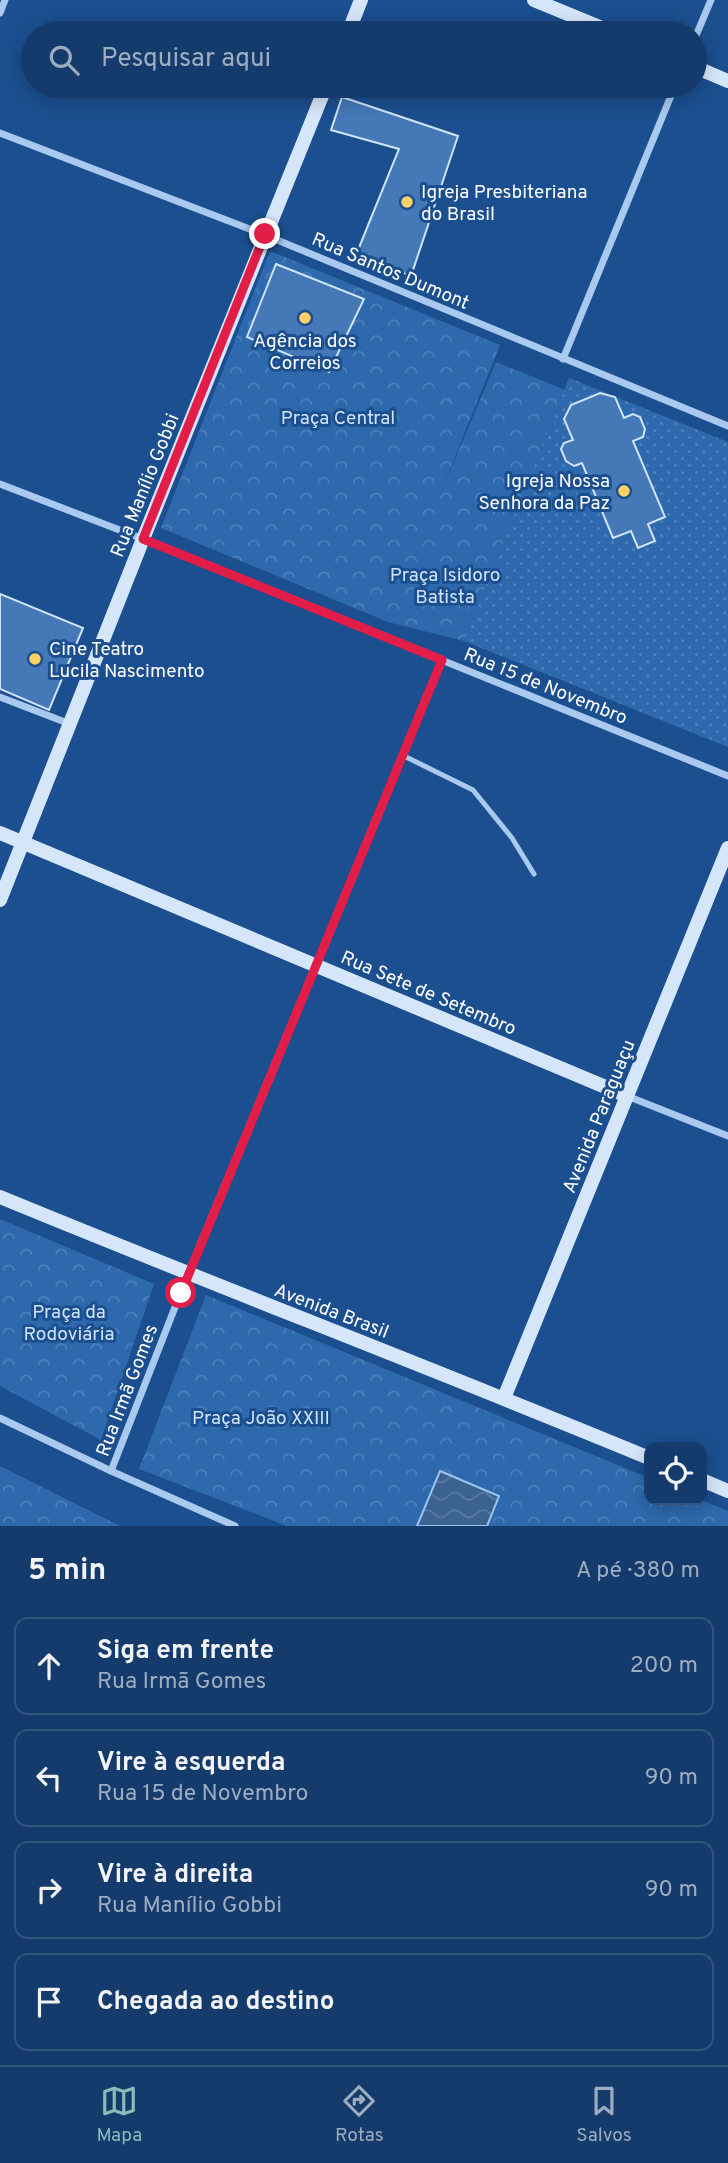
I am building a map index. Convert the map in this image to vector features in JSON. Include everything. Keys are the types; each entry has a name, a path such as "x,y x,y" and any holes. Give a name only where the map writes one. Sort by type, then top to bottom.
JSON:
{"main road":[{"path":"353,21 362,0"},
{"path":"534,0 585,21"},
{"path":"707,72 728,81"},
{"name":"Rua Manílio Gobbi","path":"0,900 321,98"},
{"name":"Rua Sete de Setembro","path":"0,833 627,1096"},
{"name":"Avenida Paraguaçu","path":"504,1398 728,848"},
{"name":"Avenida Brasil","path":"0,1197 644,1456"},
{"path":"707,1482 728,1491"}],"street":[{"path":"0,13 5,0"},
{"path":"702,21 711,0"},
{"path":"564,359 670,98"},
{"name":"Rua Santos Dumont","path":"0,133 265,234 728,426"},
{"name":"Rua 15 de Novembro","path":"0,484 143,539 728,776"},
{"name":"Rua Irmã Gomes","path":"111,1471 188,1274 442,660"},
{"path":"0,697 71,724"},
{"name":"Rua Sete de Setembro","path":"627,1096 728,1136"},
{"path":"0,1418 236,1526"}],"lane":[{"path":"402,755 474,790 512,838 534,874"}],"green space":[{"name":"Praça Central","path":"270,251 500,345 438,499 496,362 565,390 464,641 388,622 161,528"},
{"path":"569,378 728,442 728,747 464,641"},
{"name":"Praça da Rodoviária","path":"0,1219 154,1284 101,1440 0,1386"},
{"name":"Praça João XXIII","path":"206,1295 644,1476 644,1505 707,1505 707,1502 728,1511 728,1526 287,1526 139,1469"},
{"path":"0,1466 120,1526 0,1526"}],"water":[{"path":"440,1471 499,1496 487,1526 417,1526"}],"building":[{"name":"Igreja Presbiteriana do Brasil","path":"342,98 345,98 458,136 411,276 356,255 399,149 331,130"},
{"name":"Agência dos Correios","path":"276,264 364,299 329,372 247,337"},
{"name":"Igreja Nossa Senhora da Paz","path":"600,393 615,397 624,418 633,414 640,417 645,429 643,437 633,441 665,517 648,524 655,541 638,548 631,531 613,538 582,463 574,466 566,461 561,449 564,443 573,440 564,419 571,405"},
{"name":"Cine Teatro Lucila Nascimento","path":"0,594 83,628 49,710 0,689"}],"place":[{"name":"Igreja Presbiteriana do Brasil","path":"407,202"},
{"name":"Agência dos Correios","path":"305,318"},
{"name":"Igreja Nossa Senhora da Paz","path":"624,491"},
{"name":"Cine Teatro Lucila Nascimento","path":"35,659"}],"route":[{"path":"181,1293 442,660 143,539 265,234"}],"park label":[{"name":"Praça Isidoro Batista","path":"445,585"}]}
